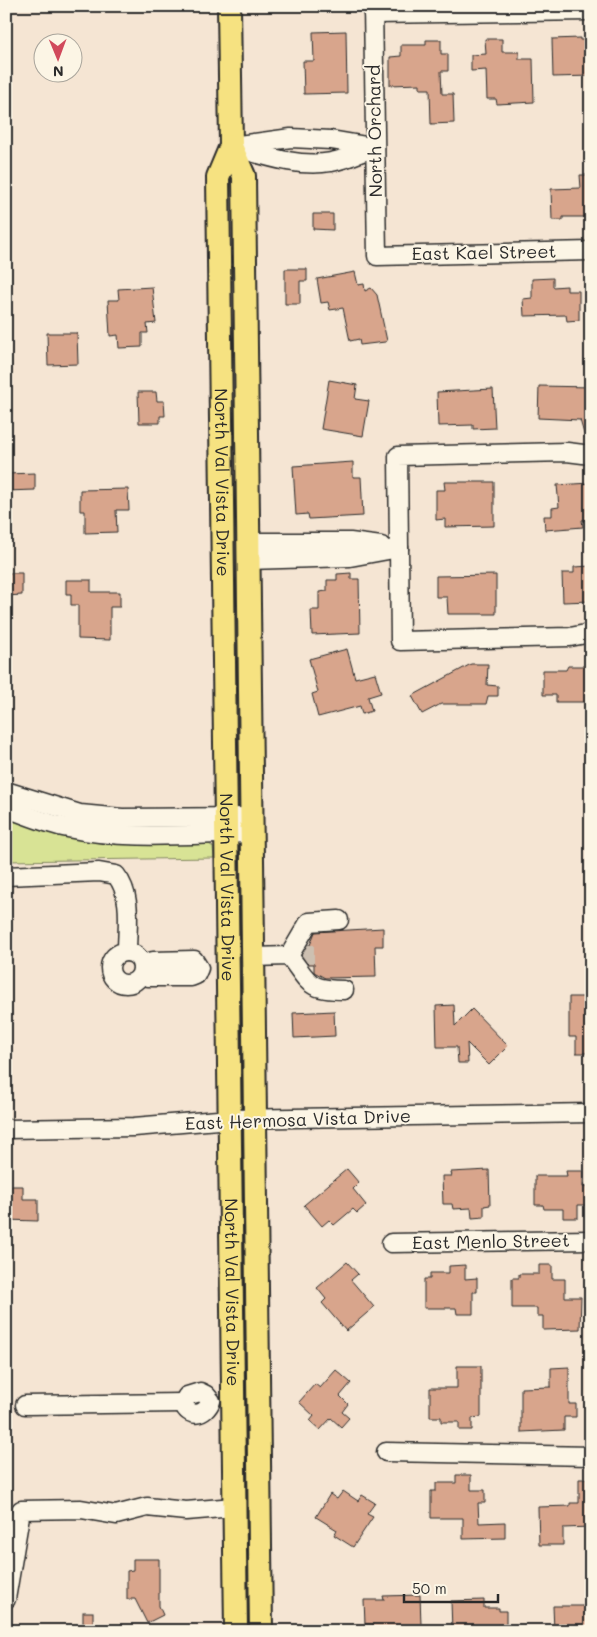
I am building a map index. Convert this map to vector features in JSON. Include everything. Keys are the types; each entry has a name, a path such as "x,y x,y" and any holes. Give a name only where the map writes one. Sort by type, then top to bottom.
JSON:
{"main road":[{"name":"North Val Vista Drive","path":"229,6 231,146 244,176 261,1631"},
{"name":"North Val Vista Drive","path":"231,146 218,177 230,1120 222,1401 234,1507 236,1631"},
{"path":"234,1507 260,1507"},
{"path":"234,1541 260,1541"},
{"path":"235,1606 261,1606"}],"street":[{"path":"373,10 591,11"},
{"name":"North Orchard","path":"373,10 377,256"},
{"path":"231,146 291,138 306,138 375,147"},
{"path":"306,138 306,162"},
{"path":"231,146 286,162 331,162 375,147"},
{"name":"East Kael Street","path":"377,256 591,251"},
{"path":"591,456 567,452 398,456 400,641 570,637 591,633"},
{"path":"248,551 298,550 350,557 399,548"},
{"path":"6,791 80,814 227,825"},
{"path":"6,808 68,828 96,833 252,825"},
{"path":"6,876 99,872 116,876 124,885 127,900 128,952"},
{"path":"289,956 303,941 309,922 339,920"},
{"path":"142,970 138,958 128,952 120,954 112,961 111,971 116,980 125,984 139,977 147,963 153,961 194,960 199,968 228,967"},
{"path":"253,957 289,956 303,967 309,984 322,990 344,990"},
{"name":"East Hermosa Vista Drive","path":"6,1129 134,1127 255,1119 591,1112"},
{"name":"East Menlo Street","path":"391,1243 591,1240"},
{"path":"25,1405 183,1403 186,1410 192,1414 201,1414 222,1401"},
{"path":"386,1452 591,1456"},
{"path":"6,1599 21,1510 81,1509 116,1515 146,1508 186,1510 234,1507"}],"green space":[{"path":"6,817 80,838 112,844 205,841 213,847 214,858 6,861"}],"building":[{"path":"346,31 347,93 304,94 303,61 314,61 313,32"},
{"path":"580,38 580,40 591,40 591,76 553,77 552,39"},
{"path":"485,39 502,39 502,52 519,52 519,59 533,59 534,102 497,104 496,99 487,99 486,70 471,71 471,55 486,54"},
{"path":"426,40 441,40 441,54 448,54 448,71 441,71 442,94 453,94 454,123 431,124 430,89 420,89 420,84 390,85 390,57 401,56 401,45 426,45"},
{"path":"580,175 591,175 591,217 563,217 563,220 552,220 551,189 581,188"},
{"path":"313,214 333,214 333,230 313,229"},
{"path":"285,269 307,269 307,281 300,281 300,304 285,304"},
{"path":"355,272 358,285 364,284 365,291 371,288 377,295 387,341 385,342 360,345 359,339 350,341 343,308 330,310 328,302 321,303 317,279"},
{"path":"553,278 553,287 567,286 567,291 579,291 579,320 567,321 566,315 524,316 523,299 532,298 532,279"},
{"path":"152,287 156,323 147,324 148,333 142,333 142,347 119,348 118,335 110,336 108,300 119,300 118,289"},
{"path":"47,333 77,333 78,364 48,365"},
{"path":"329,380 357,385 355,399 369,401 363,436 321,429"},
{"path":"539,386 591,387 591,444 587,444 580,420 538,418"},
{"path":"493,389 495,428 473,429 473,425 438,426 437,392"},
{"path":"138,392 156,392 157,401 164,401 165,416 160,416 160,423 139,423"},
{"path":"353,462 353,477 361,477 363,516 309,519 308,514 296,515 293,466"},
{"path":"35,473 35,490 6,491 6,474"},
{"path":"444,482 494,482 494,526 445,527 445,519 436,520 436,490 445,490"},
{"path":"591,483 591,519 582,520 583,527 545,530 544,516 552,516 552,508 559,507 557,485"},
{"path":"128,489 129,510 116,510 117,532 85,533 85,511 80,511 80,490"},
{"path":"591,566 591,601 563,602 562,573 574,573 574,567"},
{"path":"6,573 22,573 22,595 6,596"},
{"path":"351,573 351,579 359,579 360,633 312,635 311,610 319,610 319,592 327,591 327,580 337,580 337,574"},
{"path":"496,575 496,614 448,614 447,597 436,597 436,576"},
{"path":"66,580 91,580 91,592 120,592 120,607 110,607 110,640 78,639 78,605 71,605 71,594 66,594"},
{"path":"347,649 355,678 375,673 381,693 368,697 372,711 362,714 360,706 318,717 312,694 318,692 309,659"},
{"path":"471,664 488,664 487,685 498,686 498,696 488,696 486,704 441,704 422,714 412,696"},
{"path":"568,666 591,666 591,702 556,702 556,695 543,695 543,670 566,670"},
{"path":"383,928 383,946 375,946 376,977 325,978 314,972 314,964 308,964 302,955 308,945 310,945 315,932"},
{"path":"569,997 591,997 591,1053 576,1053 576,1037 569,1037"},
{"path":"454,1005 455,1026 472,1009 508,1046 489,1065 467,1043 468,1063 458,1063 457,1047 437,1047 436,1006"},
{"path":"334,1011 335,1036 294,1038 293,1013"},
{"path":"347,1169 359,1183 353,1189 366,1205 357,1213 353,1209 334,1225 329,1220 322,1226 304,1205"},
{"path":"489,1170 490,1205 484,1206 484,1217 472,1218 471,1208 453,1209 452,1204 443,1204 442,1176 452,1176 451,1172"},
{"path":"566,1171 583,1171 583,1187 589,1187 589,1205 578,1205 578,1218 563,1218 563,1209 544,1209 543,1205 535,1205 535,1176 567,1176"},
{"path":"6,1186 23,1186 23,1199 38,1199 38,1221 6,1220"},
{"path":"347,1262 358,1274 351,1280 374,1307 346,1331 322,1303 326,1299 317,1288"},
{"path":"465,1265 465,1279 477,1278 477,1292 473,1292 473,1314 457,1314 456,1308 424,1308 424,1279 430,1279 430,1273 449,1273 449,1266"},
{"path":"539,1265 552,1265 552,1279 565,1279 565,1297 581,1297 580,1329 543,1330 543,1316 537,1316 537,1308 512,1308 512,1278 519,1278 519,1274 539,1274"},
{"path":"457,1366 481,1366 481,1417 472,1418 472,1430 459,1430 459,1422 441,1422 441,1417 430,1417 430,1388 457,1388"},
{"path":"569,1367 569,1404 576,1404 576,1417 564,1417 564,1430 521,1432 521,1388 551,1387 551,1368"},
{"path":"336,1370 351,1383 340,1396 348,1404 342,1412 349,1418 341,1427 331,1418 320,1430 310,1421 314,1416 299,1402 315,1384 320,1388"},
{"path":"456,1475 471,1475 471,1490 485,1490 485,1503 478,1503 479,1523 505,1522 505,1538 463,1539 463,1518 431,1518 431,1491 436,1491 436,1483 456,1483"},
{"path":"579,1479 591,1479 591,1527 563,1528 563,1545 539,1545 538,1507 570,1506 570,1503 579,1503"},
{"path":"343,1491 358,1501 362,1495 375,1503 367,1514 373,1517 353,1547 334,1535 337,1530 316,1517 330,1494 337,1499"},
{"path":"133,1559 159,1559 159,1606 163,1615 147,1623 135,1599 127,1599 127,1571 133,1570"},
{"path":"420,1595 421,1625 410,1625 410,1630 373,1631 373,1624 365,1624 364,1600 384,1600 383,1596"},
{"path":"484,1600 484,1608 499,1608 499,1611 506,1611 506,1625 497,1625 498,1631 452,1631 451,1601"},
{"path":"553,1606 591,1606 591,1631 554,1631"},
{"path":"83,1612 93,1612 93,1631 83,1631"}],"tunnel":[{"path":"305,945 305,964"}]}
